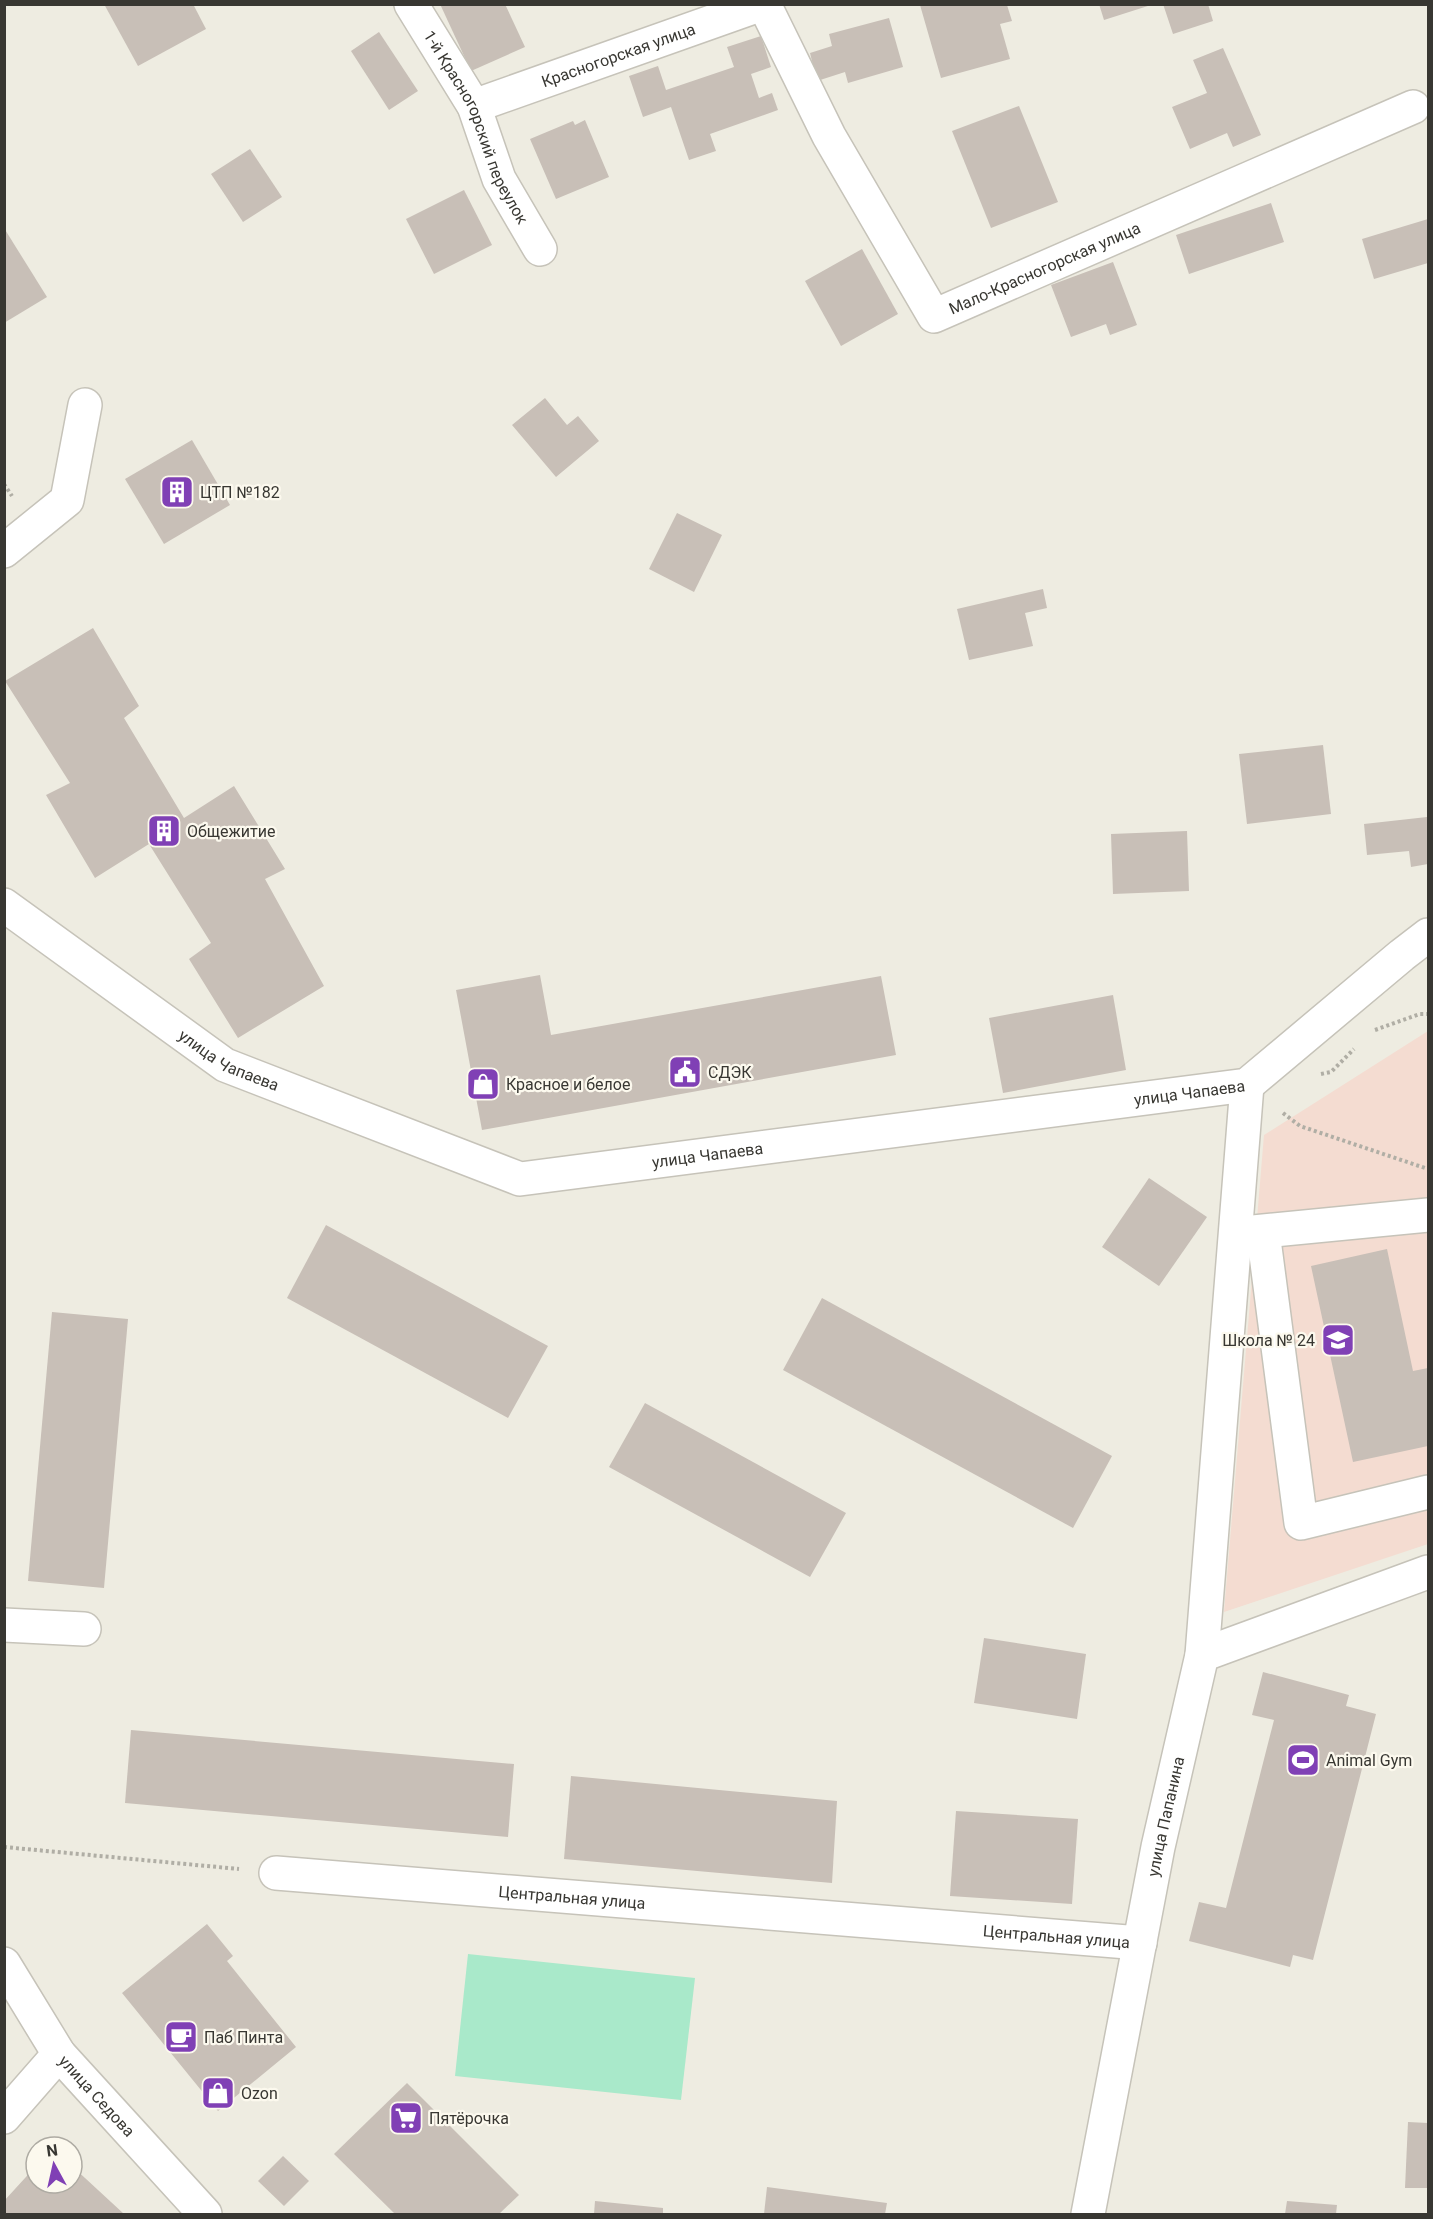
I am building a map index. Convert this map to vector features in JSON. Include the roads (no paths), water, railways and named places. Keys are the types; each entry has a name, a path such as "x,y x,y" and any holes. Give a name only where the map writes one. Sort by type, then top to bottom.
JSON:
{"street":[{"name":"1-й Красногорский переулок","path":"411,4 474,106 499,179 540,249"},
{"name":"Красногорская улица","path":"474,106 763,4"},
{"name":"Мало-Красногорская улица","path":"763,4 829,136 934,316 1413,107"},
{"path":"4,551 67,500 86,405"},
{"name":"улица Чапаева","path":"4,905 225,1065 520,1179 1247,1085 1428,935"},
{"path":"1247,1085 1249,1233 1301,1523 1428,1492"},
{"path":"1249,1233 1428,1215"},
{"name":"улица Папанина","path":"1088,2214 1158,1847 1202,1655 1249,1233"},
{"path":"1202,1655 1428,1572"},
{"path":"4,1625 84,1629"},
{"name":"Центральная улица","path":"276,1872 1140,1943"},
{"name":"улица Седова","path":"4,1964 59,2054 205,2214"},
{"path":"4,2117 59,2054"}],"place":[{"name":"ЦТП №182","path":"177,492"},
{"name":"Общежитие","path":"164,831"},
{"name":"СДЭК","path":"685,1072"},
{"name":"Красное и белое","path":"483,1084"},
{"name":"Школа № 24","path":"1338,1340"},
{"name":"Animal Gym","path":"1303,1760"},
{"name":"Паб Пинта","path":"181,2037"},
{"name":"Ozon","path":"218,2093"},
{"name":"Пятёрочка","path":"406,2118"}]}
